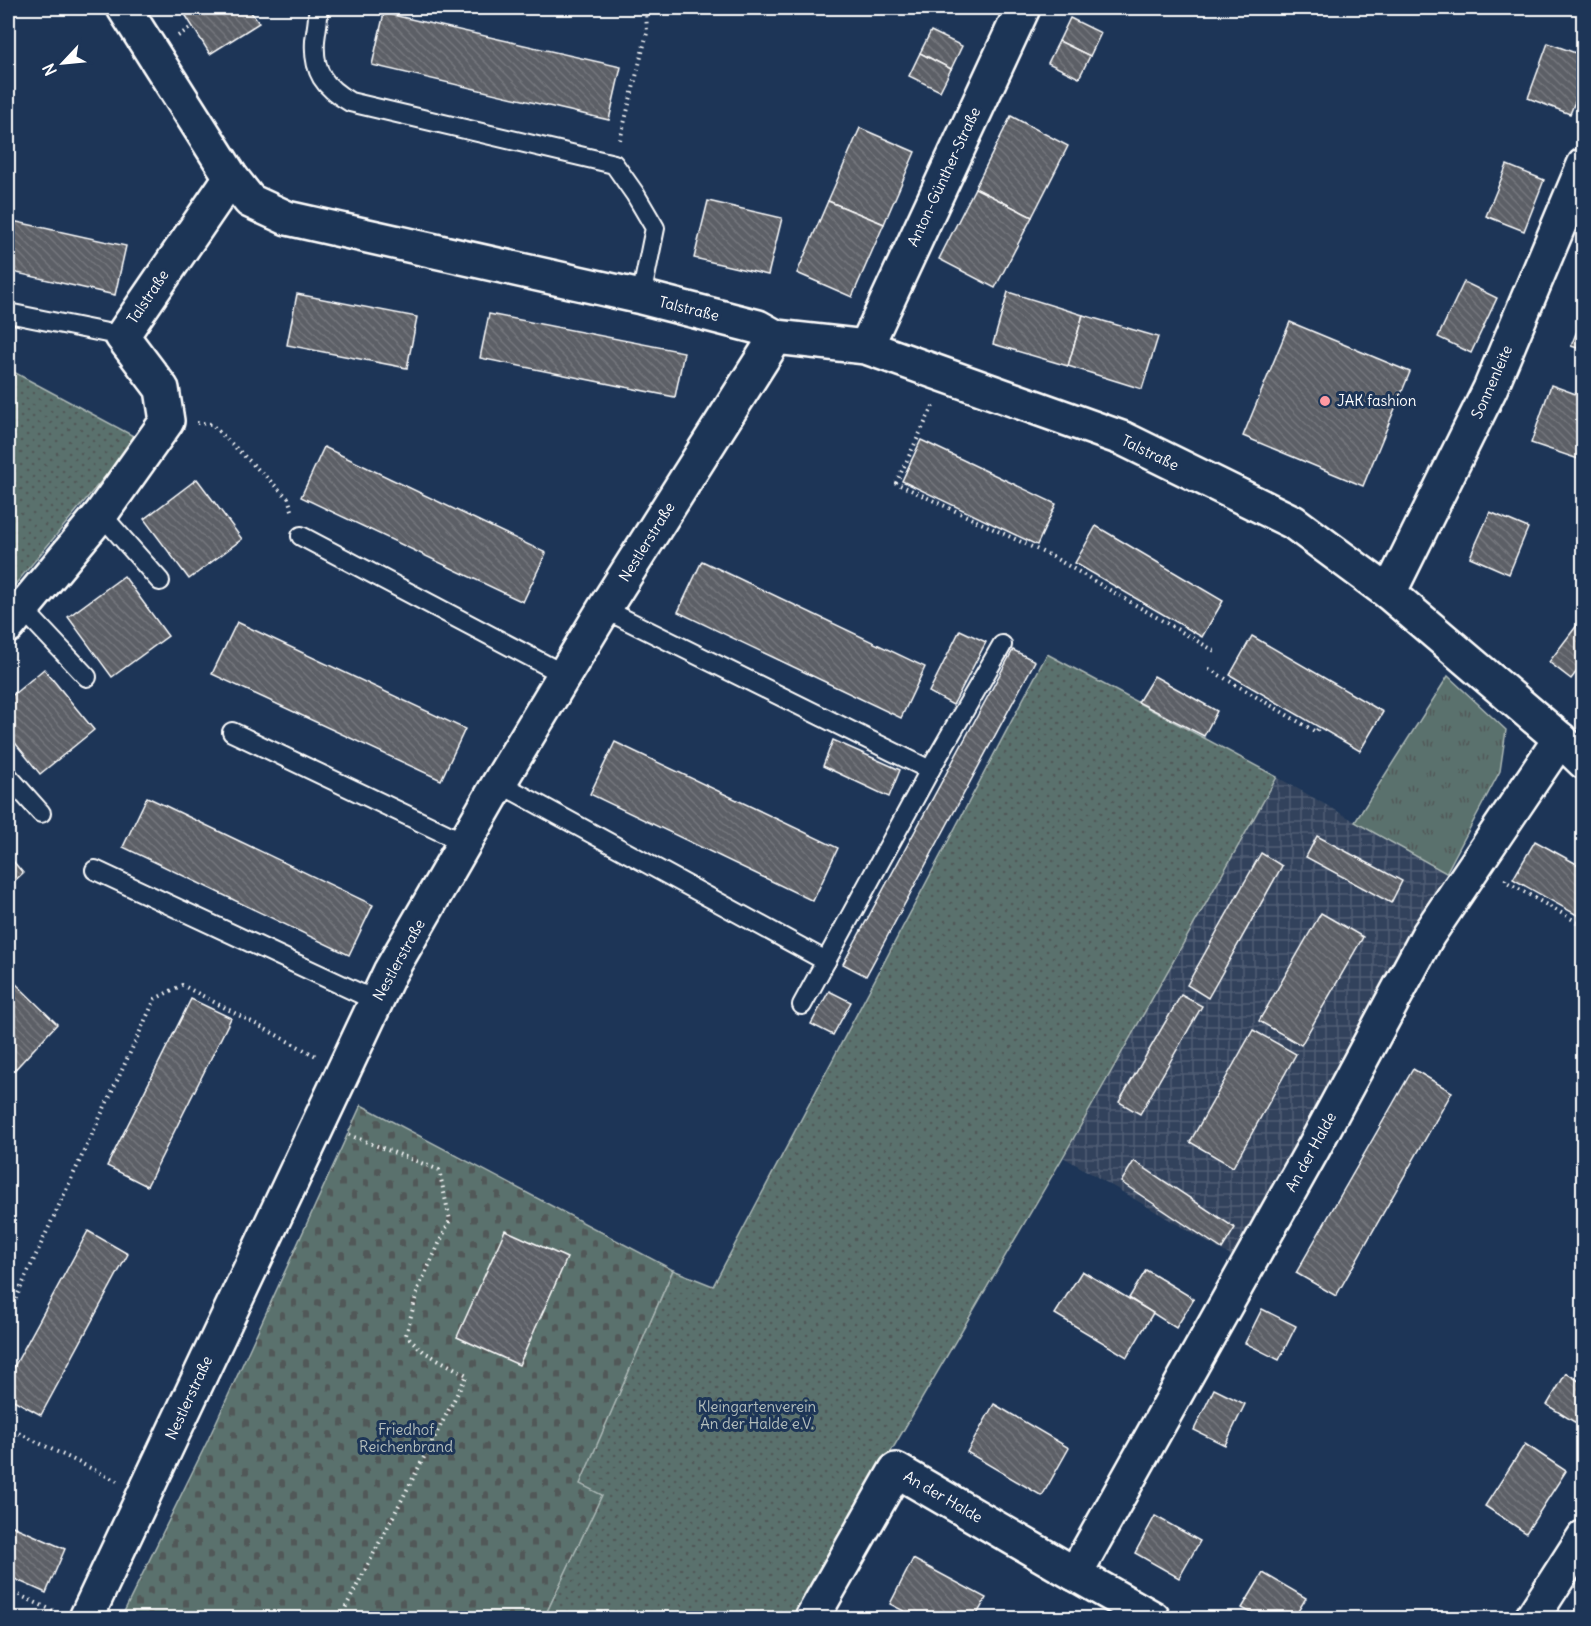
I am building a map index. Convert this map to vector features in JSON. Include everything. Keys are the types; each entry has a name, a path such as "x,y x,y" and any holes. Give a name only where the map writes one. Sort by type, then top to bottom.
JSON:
{"street":[{"name":"Talstraße","path":"124,8 231,177 250,201 287,218 642,297 758,327 777,337 866,347 1124,439 1293,522 1389,592 1584,762"},
{"name":"Anton-Günther-Straße","path":"866,347 1023,8"},
{"name":"Sonnenleite","path":"1389,592 1490,389 1584,165"},
{"name":"Talstraße","path":"167,421 162,389 122,336 231,177"},
{"name":"Nestlerstraße","path":"73,1616 144,1494 376,1001 465,843 604,609 777,337"},
{"path":"15,617 100,514 167,421"},
{"name":"An der Halde","path":"1075,1574 1313,1149 1428,935 1560,739"},
{"name":"An der Halde","path":"812,1618 896,1470 1153,1618"},
{"path":"1532,1618 1584,1537"}],"lane":[{"path":"318,8 319,19 315,40 318,72 333,92 350,102 614,164"},
{"name":"Talstraße","path":"614,164 655,228 642,297"},
{"path":"8,313 122,336"},
{"path":"100,514 160,580"},
{"path":"301,536 566,675"},
{"path":"604,609 930,770"},
{"path":"15,617 87,677"},
{"path":"802,1005 930,770 1002,645"},
{"path":"232,732 465,843"},
{"path":"8,776 41,813"},
{"path":"500,783 826,961"},
{"path":"95,870 376,1001"}],"path":[{"path":"614,164 647,33 646,8"},
{"path":"183,33 193,26"},
{"path":"946,376 896,483 998,528 1053,557 1218,653"},
{"path":"167,421 211,424 288,498 301,536"},
{"path":"1110,590 1113,585"},
{"path":"1162,621 1165,616"},
{"path":"1209,669 1316,732 1319,726"},
{"path":"1265,702 1268,697"},
{"path":"1509,873 1505,882 1584,926"},
{"path":"1548,906 1551,900"},
{"path":"8,1315 155,999 182,986 343,1070"},
{"path":"318,1123 439,1170 450,1220 418,1289 406,1335 424,1352 467,1375 340,1618"},
{"path":"8,1428 144,1494"},
{"path":"8,1590 73,1616"}],"shaded area":[{"path":"1277,777 1446,873 1236,1259 1063,1157"}],"green space":[{"path":"8,369 137,438 8,593"},
{"name":"Kleingartenverein An der Halde e.V.","path":"1047,654 1277,777 1063,1157 893,1448 800,1618 544,1618 602,1495 580,1484 673,1270 713,1286"},
{"path":"1448,676 1506,730 1500,771 1446,873 1355,822"},
{"name":"Friedhof Reichenbrand","path":"361,1105 673,1270 581,1484 603,1495 544,1618 121,1618 207,1442"}],"building":[{"path":"181,8 248,8 259,23 210,54"},
{"path":"384,13 621,67 609,120 372,65"},
{"path":"1070,18 1101,33 1090,56 1059,41"},
{"path":"931,31 962,46 951,69 920,53"},
{"path":"1059,41 1090,56 1079,78 1048,63"},
{"path":"1548,43 1584,56 1584,79 1570,114 1528,98"},
{"path":"920,53 951,69 940,91 909,76"},
{"path":"1011,116 1068,146 1032,217 975,188"},
{"path":"860,128 915,152 884,224 828,201"},
{"path":"1507,165 1544,180 1524,231 1486,216"},
{"path":"975,188 1032,217 995,288 939,259"},
{"path":"708,201 782,218 768,275 694,258"},
{"path":"828,201 884,224 852,297 797,273"},
{"path":"8,220 126,246 115,295 8,271"},
{"path":"1464,282 1497,298 1471,353 1438,337"},
{"path":"1008,292 1083,315 1068,366 993,344"},
{"path":"297,294 417,317 407,368 287,345"},
{"path":"1584,313 1584,350 1571,346"},
{"path":"489,314 684,352 675,397 480,358"},
{"path":"1083,315 1158,337 1142,389 1068,366"},
{"path":"1290,322 1410,372 1363,486 1243,436"},
{"path":"1551,385 1584,397 1584,461 1531,443"},
{"path":"921,440 1056,504 1037,545 902,481"},
{"path":"324,447 546,553 523,602 301,497"},
{"path":"197,479 242,539 189,579 144,519"},
{"path":"1490,512 1528,528 1509,574 1470,557"},
{"path":"1096,526 1223,601 1202,637 1075,563"},
{"path":"702,561 925,667 901,718 678,612"},
{"path":"124,576 168,636 112,677 68,617"},
{"path":"1584,616 1584,662 1571,679 1549,662"},
{"path":"237,622 465,729 441,780 212,674"},
{"path":"960,630 986,642 953,705 929,692"},
{"path":"1252,636 1383,712 1360,751 1230,675"},
{"path":"1013,650 1035,661 866,976 843,964"},
{"path":"44,669 94,730 40,774 8,734 8,699"},
{"path":"1154,676 1217,711 1204,736 1138,702"},
{"path":"833,740 900,770 889,797 823,766"},
{"path":"615,742 838,848 813,901 590,794"},
{"path":"147,797 373,905 349,955 123,847"},
{"path":"1317,836 1402,881 1391,903 1306,857"},
{"path":"1535,841 1584,868 1584,919 1513,879"},
{"path":"1261,853 1282,866 1208,998 1187,985"},
{"path":"8,855 23,873 8,887"},
{"path":"1321,913 1363,937 1301,1045 1259,1021"},
{"path":"11,979 57,1024 8,1077 8,982"},
{"path":"829,991 851,1002 833,1035 811,1024"},
{"path":"1181,995 1202,1006 1140,1114 1119,1102"},
{"path":"191,999 231,1018 147,1186 107,1166"},
{"path":"1253,1030 1296,1054 1233,1167 1190,1142"},
{"path":"1413,1069 1452,1092 1336,1296 1296,1273"},
{"path":"1134,1161 1235,1228 1222,1249 1121,1182"},
{"path":"505,1230 567,1258 519,1365 457,1337"},
{"path":"88,1231 128,1254 41,1415 8,1397 8,1378"},
{"path":"1146,1270 1194,1299 1176,1328 1129,1298"},
{"path":"1082,1271 1153,1313 1127,1357 1055,1314"},
{"path":"1262,1309 1296,1326 1279,1360 1245,1343"},
{"path":"1566,1373 1584,1384 1584,1428 1547,1405"},
{"path":"1214,1389 1245,1404 1225,1445 1194,1430"},
{"path":"994,1404 1069,1448 1042,1496 967,1452"},
{"path":"1525,1444 1566,1471 1526,1533 1485,1506"},
{"path":"1155,1516 1200,1541 1179,1578 1135,1553"},
{"path":"8,1524 65,1549 46,1593 8,1576"},
{"path":"913,1559 986,1598 975,1618 917,1618 890,1604"},
{"path":"1263,1573 1306,1598 1294,1618 1261,1618 1242,1608"}],"place":[{"name":"JAK fashion","path":"1325,401"}]}
